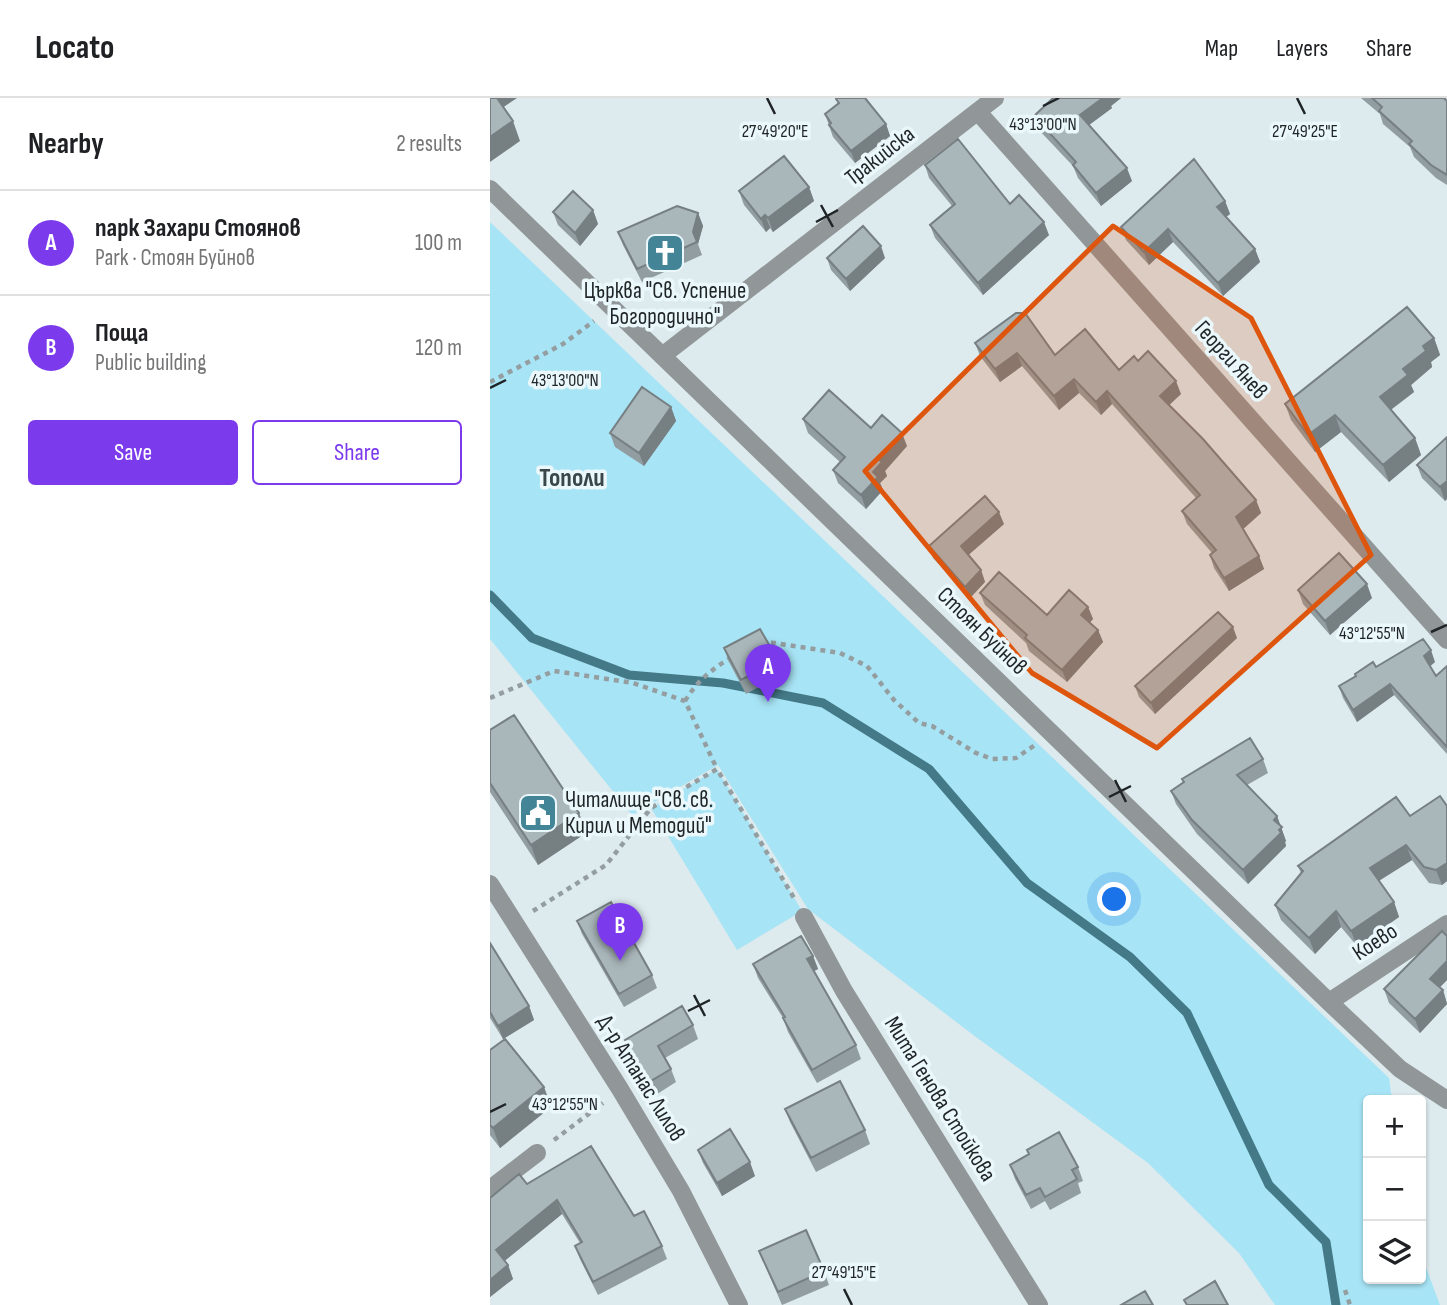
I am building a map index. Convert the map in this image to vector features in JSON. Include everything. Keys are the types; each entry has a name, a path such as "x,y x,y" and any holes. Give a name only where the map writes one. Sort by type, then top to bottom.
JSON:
{"street":[{"name":"Тракийска","path":"663,356 995,98"},
{"name":"Георги Янев","path":"978,112 1447,640"},
{"name":"Стоян Буйнов","path":"490,189 1329,1002 1400,1069 1447,1100"},
{"name":"Д-р Атанас Лилов","path":"490,884 681,1191 739,1305"},
{"name":"Мита Генова Стойкова","path":"804,917 844,991 1039,1305"},
{"name":"Коево","path":"1329,1002 1447,924"},
{"path":"490,1189 537,1153"}],"path":[{"path":"490,382 564,344 612,307"},
{"path":"751,646 763,640 840,653 867,666 894,700 919,723 932,726 992,760 1016,758 1055,736"},
{"path":"685,701 705,675 739,653"},
{"path":"490,698 554,671 633,684 685,701 717,769 804,917"},
{"path":"514,922 606,865 652,808 717,769"},
{"path":"537,1153 620,1089"},
{"path":"1345,1290 1350,1305"}],"highlighted area":[{"path":"1113,226 1251,318 1371,555 1157,748 1032,673 865,471"}],"shaded area":[{"path":"490,222 1389,1078 1391,1095 1363,1095 1363,1284 1426,1284 1426,1267 1440,1305 1275,1305 1239,1253 1148,1163 808,909 718,765 632,815 490,639"},
{"path":"717,769 802,911 737,950 651,808"}],"building":[{"path":"490,98 497,98 513,121 490,137"},
{"path":"836,98 865,98 886,124 851,151 829,125 831,123 825,114 839,103"},
{"path":"1053,98 1103,98 1080,115 1127,168 1096,193 1073,165 1076,162 1034,116"},
{"path":"1372,98 1444,98 1447,101 1447,175 1431,165 1409,144 1412,141 1379,111 1382,107"},
{"path":"958,139 1010,204 1019,195 1044,222 978,283 930,225 955,204 925,165"},
{"path":"784,156 809,187 768,218 765,215 761,219 739,191"},
{"path":"1194,159 1225,201 1217,207 1255,249 1218,283 1168,229 1144,252 1121,227"},
{"path":"573,191 593,210 575,233 553,212"},
{"path":"677,206 698,213 693,232 697,242 637,269 618,232"},
{"path":"863,226 881,246 846,279 827,258"},
{"path":"1407,307 1434,338 1423,346 1426,351 1403,369 1408,375 1380,397 1415,438 1383,465 1335,415 1308,435 1285,404"},
{"path":"1016,313 1025,313 1055,355 1085,329 1119,370 1134,356 1138,361 1148,351 1176,381 1160,396 1203,439 1256,500 1236,517 1259,556 1224,578 1210,555 1216,550 1182,511 1200,495 1107,391 1096,402 1074,379 1054,396 1017,353 995,369 975,343"},
{"path":"642,387 671,407 639,453 610,433"},
{"path":"829,390 871,428 882,415 902,433 878,459 882,462 873,472 878,477 861,495 833,470 845,457 803,419"},
{"path":"1447,437 1447,481 1440,487 1417,465"},
{"path":"985,496 999,512 961,546 981,570 965,587 929,546"},
{"path":"1339,553 1367,584 1325,621 1298,590"},
{"path":"999,572 1047,615 1069,590 1088,607 1081,615 1098,630 1062,670 980,593"},
{"path":"1218,612 1233,627 1151,703 1135,686"},
{"path":"760,629 778,660 741,680 724,648"},
{"path":"1423,639 1431,650 1424,656 1436,676 1447,666 1447,747 1390,684 1353,710 1339,686 1373,662 1376,667"},
{"name":"Читалище \"Св. св. Кирил и Методий\"","path":"514,715 579,813 531,845 490,783 490,730"},
{"path":"1250,738 1263,759 1237,775 1277,816 1274,820 1282,827 1279,830 1281,833 1243,870 1192,820 1171,791 1184,782 1182,779"},
{"path":"1440,796 1447,806 1447,863 1436,870 1424,867 1406,845 1370,868 1394,902 1351,931 1336,911 1309,938 1275,905 1303,871 1298,866 1396,797 1410,816"},
{"path":"611,902 652,975 619,994 577,921"},
{"path":"1442,931 1447,936 1447,961 1430,979 1443,990 1415,1019 1384,989"},
{"path":"801,936 813,956 807,959 856,1045 812,1070 783,1018 785,1017 753,964"},
{"path":"490,943 529,1006 498,1026 490,1012"},
{"path":"682,1006 693,1025 658,1046 671,1069 649,1082 625,1040"},
{"path":"505,1039 544,1087 493,1128 490,1125 490,1050"},
{"path":"840,1081 865,1130 811,1158 785,1109"},
{"path":"730,1129 750,1162 717,1183 698,1150"},
{"path":"1059,1132 1078,1167 1072,1170 1077,1179 1045,1197 1040,1188 1026,1195 1010,1165 1029,1154 1027,1150"},
{"path":"591,1146 634,1216 644,1211 662,1246 593,1282 575,1246 582,1242 557,1200 496,1250 508,1265 490,1280 490,1198 519,1174 527,1184"},
{"path":"806,1230 824,1271 778,1292 759,1251"},
{"path":"1215,1281 1228,1305 1187,1305 1184,1300"},
{"path":"1145,1291 1153,1305 1121,1305"}],"waterway":[{"path":"490,595 532,638 629,675 723,683 823,703 929,769 1027,883 1130,957 1187,1013 1269,1185 1326,1242 1336,1305"}],"place":[{"name":"Църква \"Св. Успение Богородично\"","path":"665,253"},
{"name":"парк Захари Стоянов","path":"768,702"},
{"name":"Читалище \"Св. св. Кирил и Методий\"","path":"538,813"},
{"name":"Поща","path":"620,961"}],"district":[{"name":"Тополи","path":"572,478"}]}
